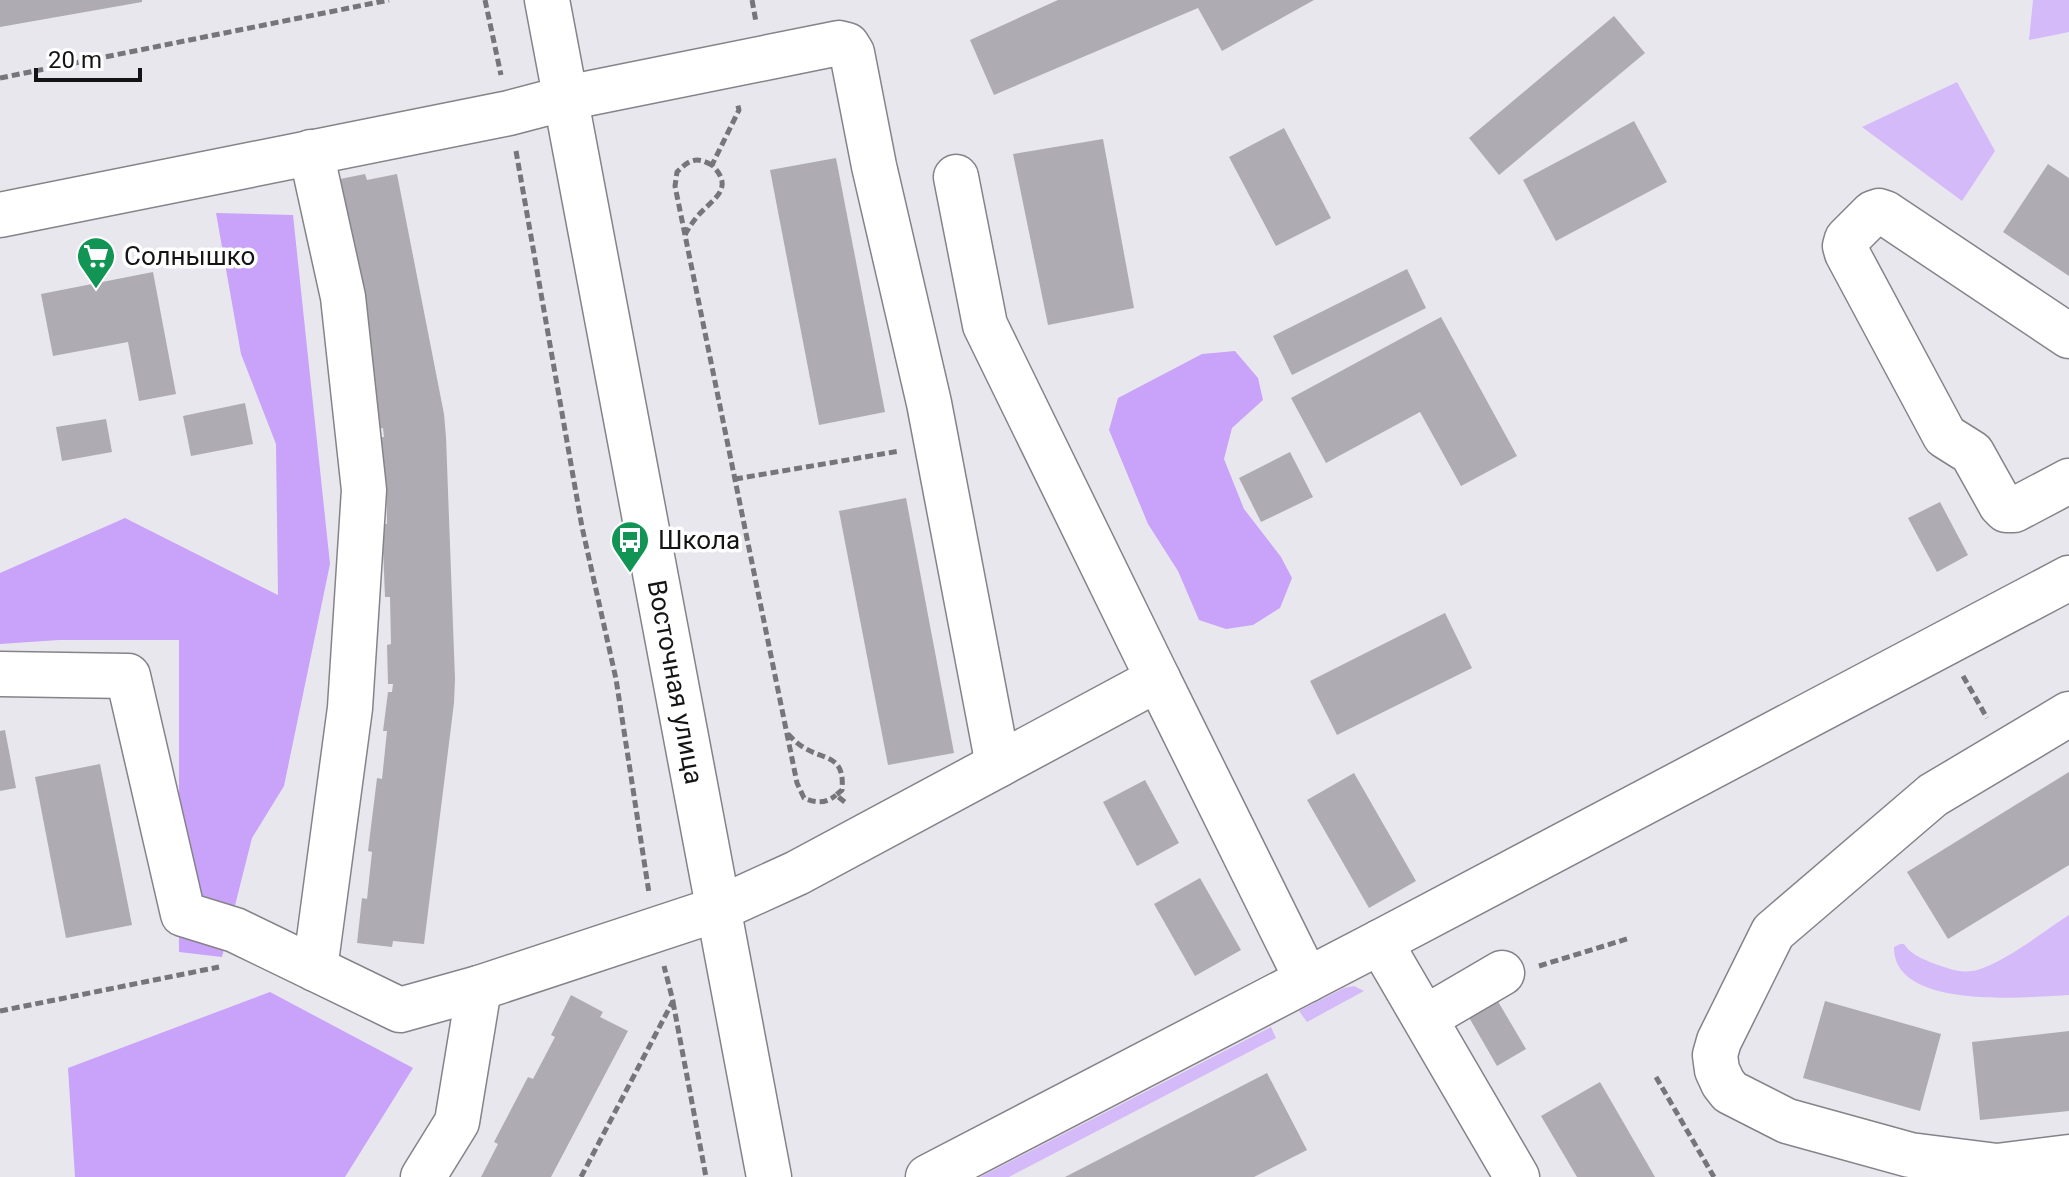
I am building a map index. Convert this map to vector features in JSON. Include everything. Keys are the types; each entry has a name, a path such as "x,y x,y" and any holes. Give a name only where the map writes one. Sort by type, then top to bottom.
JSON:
{"main road":[{"name":"Восточная улица","path":"547,0 769,1177"},
{"path":"0,215 509,113 566,98 729,65 839,43 847,45 852,53 874,166 937,445 998,765"},
{"path":"311,152 343,297 364,490 350,708 315,969"},
{"path":"956,177 985,325 1307,980"},
{"path":"2069,336 1885,213 1873,213 1847,239 1847,253 1945,436 1972,453 2001,505 2006,510 2014,510 2069,481"},
{"path":"928,1177 2069,578"},
{"path":"0,674 128,676 183,914 235,930 400,1010 479,988 718,909 797,873 1158,679"},
{"path":"2069,714 1933,795 1773,932 1715,1055 1717,1070 1730,1092 1787,1121 1910,1155 1997,1166 2069,1157"},
{"path":"1380,942 1517,1177"},
{"path":"1425,1018 1502,973"},
{"path":"423,1177 457,1122 479,988"}],"path":[{"path":"0,78 389,0"},
{"path":"485,0 509,113 582,527 616,679 655,930 673,1001 706,1177"},
{"path":"712,165 739,110 729,65"},
{"path":"685,235 696,217 722,191 722,179 716,167 703,160 688,161 677,172 675,186 685,235 735,479 787,734 797,783 804,798 816,803 832,799 842,790 843,777 838,765 804,748 787,734"},
{"path":"735,479 937,445"},
{"path":"836,795 881,829"},
{"path":"1502,973 1518,972 1630,938"},
{"path":"0,1011 234,964"},
{"path":"581,1177 673,1001"},
{"path":"1656,1077 1714,1177"}],"shaded area":[{"path":"2033,0 2069,0 2069,32 2029,40"},
{"path":"1957,82 1995,151 1962,201 1862,127"},
{"path":"216,213 293,215 330,564 284,786 252,838 222,957 179,952 179,640 59,640 0,644 0,573 125,518 278,595 276,444 241,354"},
{"path":"1235,351 1258,378 1263,400 1232,428 1224,459 1244,509 1281,557 1292,578 1280,608 1253,625 1226,629 1199,620 1178,571 1148,524 1109,430 1118,398 1202,354"},
{"path":"2069,915 2069,995 1995,998 1938,991 1915,982 1900,968 1894,947 1904,944 1914,954 1935,964 1958,971 1972,971 2008,955"},
{"path":"1354,986 1364,991 1307,1022 1299,1011 1344,988"},
{"path":"270,992 413,1068 345,1177 75,1177 68,1068"},
{"path":"1271,1027 1276,1038 1009,1177 980,1177"}],"building":[{"path":"0,0 142,0 142,2 0,27"},
{"path":"1058,0 1314,0 1222,51 1198,8 994,95 970,40"},
{"path":"1614,16 1645,53 1499,175 1469,138"},
{"path":"1634,121 1667,182 1556,241 1523,180"},
{"path":"1284,128 1331,218 1276,246 1229,157"},
{"path":"1103,139 1134,308 1048,325 1013,154"},
{"path":"836,158 885,412 819,425 770,170"},
{"path":"2048,164 2069,178 2069,276 2003,232"},
{"path":"365,174 367,180 397,174 444,414 455,679 424,944 393,941 392,947 357,943 362,898 367,899 372,852 368,851 377,778 382,779 388,692 392,692 393,684 388,684 390,597 385,597 382,523 387,524 386,476 381,476 379,437 384,437 383,428 379,429 371,390 375,389 330,181"},
{"path":"1407,269 1426,308 1292,375 1273,336"},
{"path":"153,272 176,394 139,401 128,342 53,356 41,294"},
{"path":"1441,317 1517,456 1461,486 1420,412 1326,463 1291,398"},
{"path":"245,403 253,444 191,456 183,416"},
{"path":"106,419 112,452 62,461 56,427"},
{"path":"1290,452 1313,497 1261,522 1239,478"},
{"path":"906,498 954,753 888,765 839,511"},
{"path":"1940,502 1968,555 1937,572 1908,518"},
{"path":"1445,613 1472,668 1337,735 1310,681"},
{"path":"5,730 16,788 0,791 0,731"},
{"path":"100,764 132,925 66,938 35,777"},
{"path":"2069,772 2069,865 1948,939 1907,872"},
{"path":"1354,773 1416,881 1369,908 1307,800"},
{"path":"1145,780 1179,843 1137,866 1103,802"},
{"path":"1200,878 1241,950 1195,976 1154,904"},
{"path":"571,995 603,1012 600,1017 628,1031 551,1177 481,1177 498,1144 494,1142 528,1077 533,1079 555,1037 551,1035"},
{"path":"1496,998 1526,1049 1497,1066 1467,1014"},
{"path":"1825,1001 1941,1034 1920,1111 1803,1078"},
{"path":"2069,1031 2069,1111 1980,1120 1972,1042"},
{"path":"1267,1073 1307,1150 1254,1177 1065,1177"},
{"path":"1600,1082 1655,1177 1577,1177 1541,1116"}],"place":[{"name":"Солнышко","path":"96,290"},
{"name":"Школа","path":"630,574"}]}
